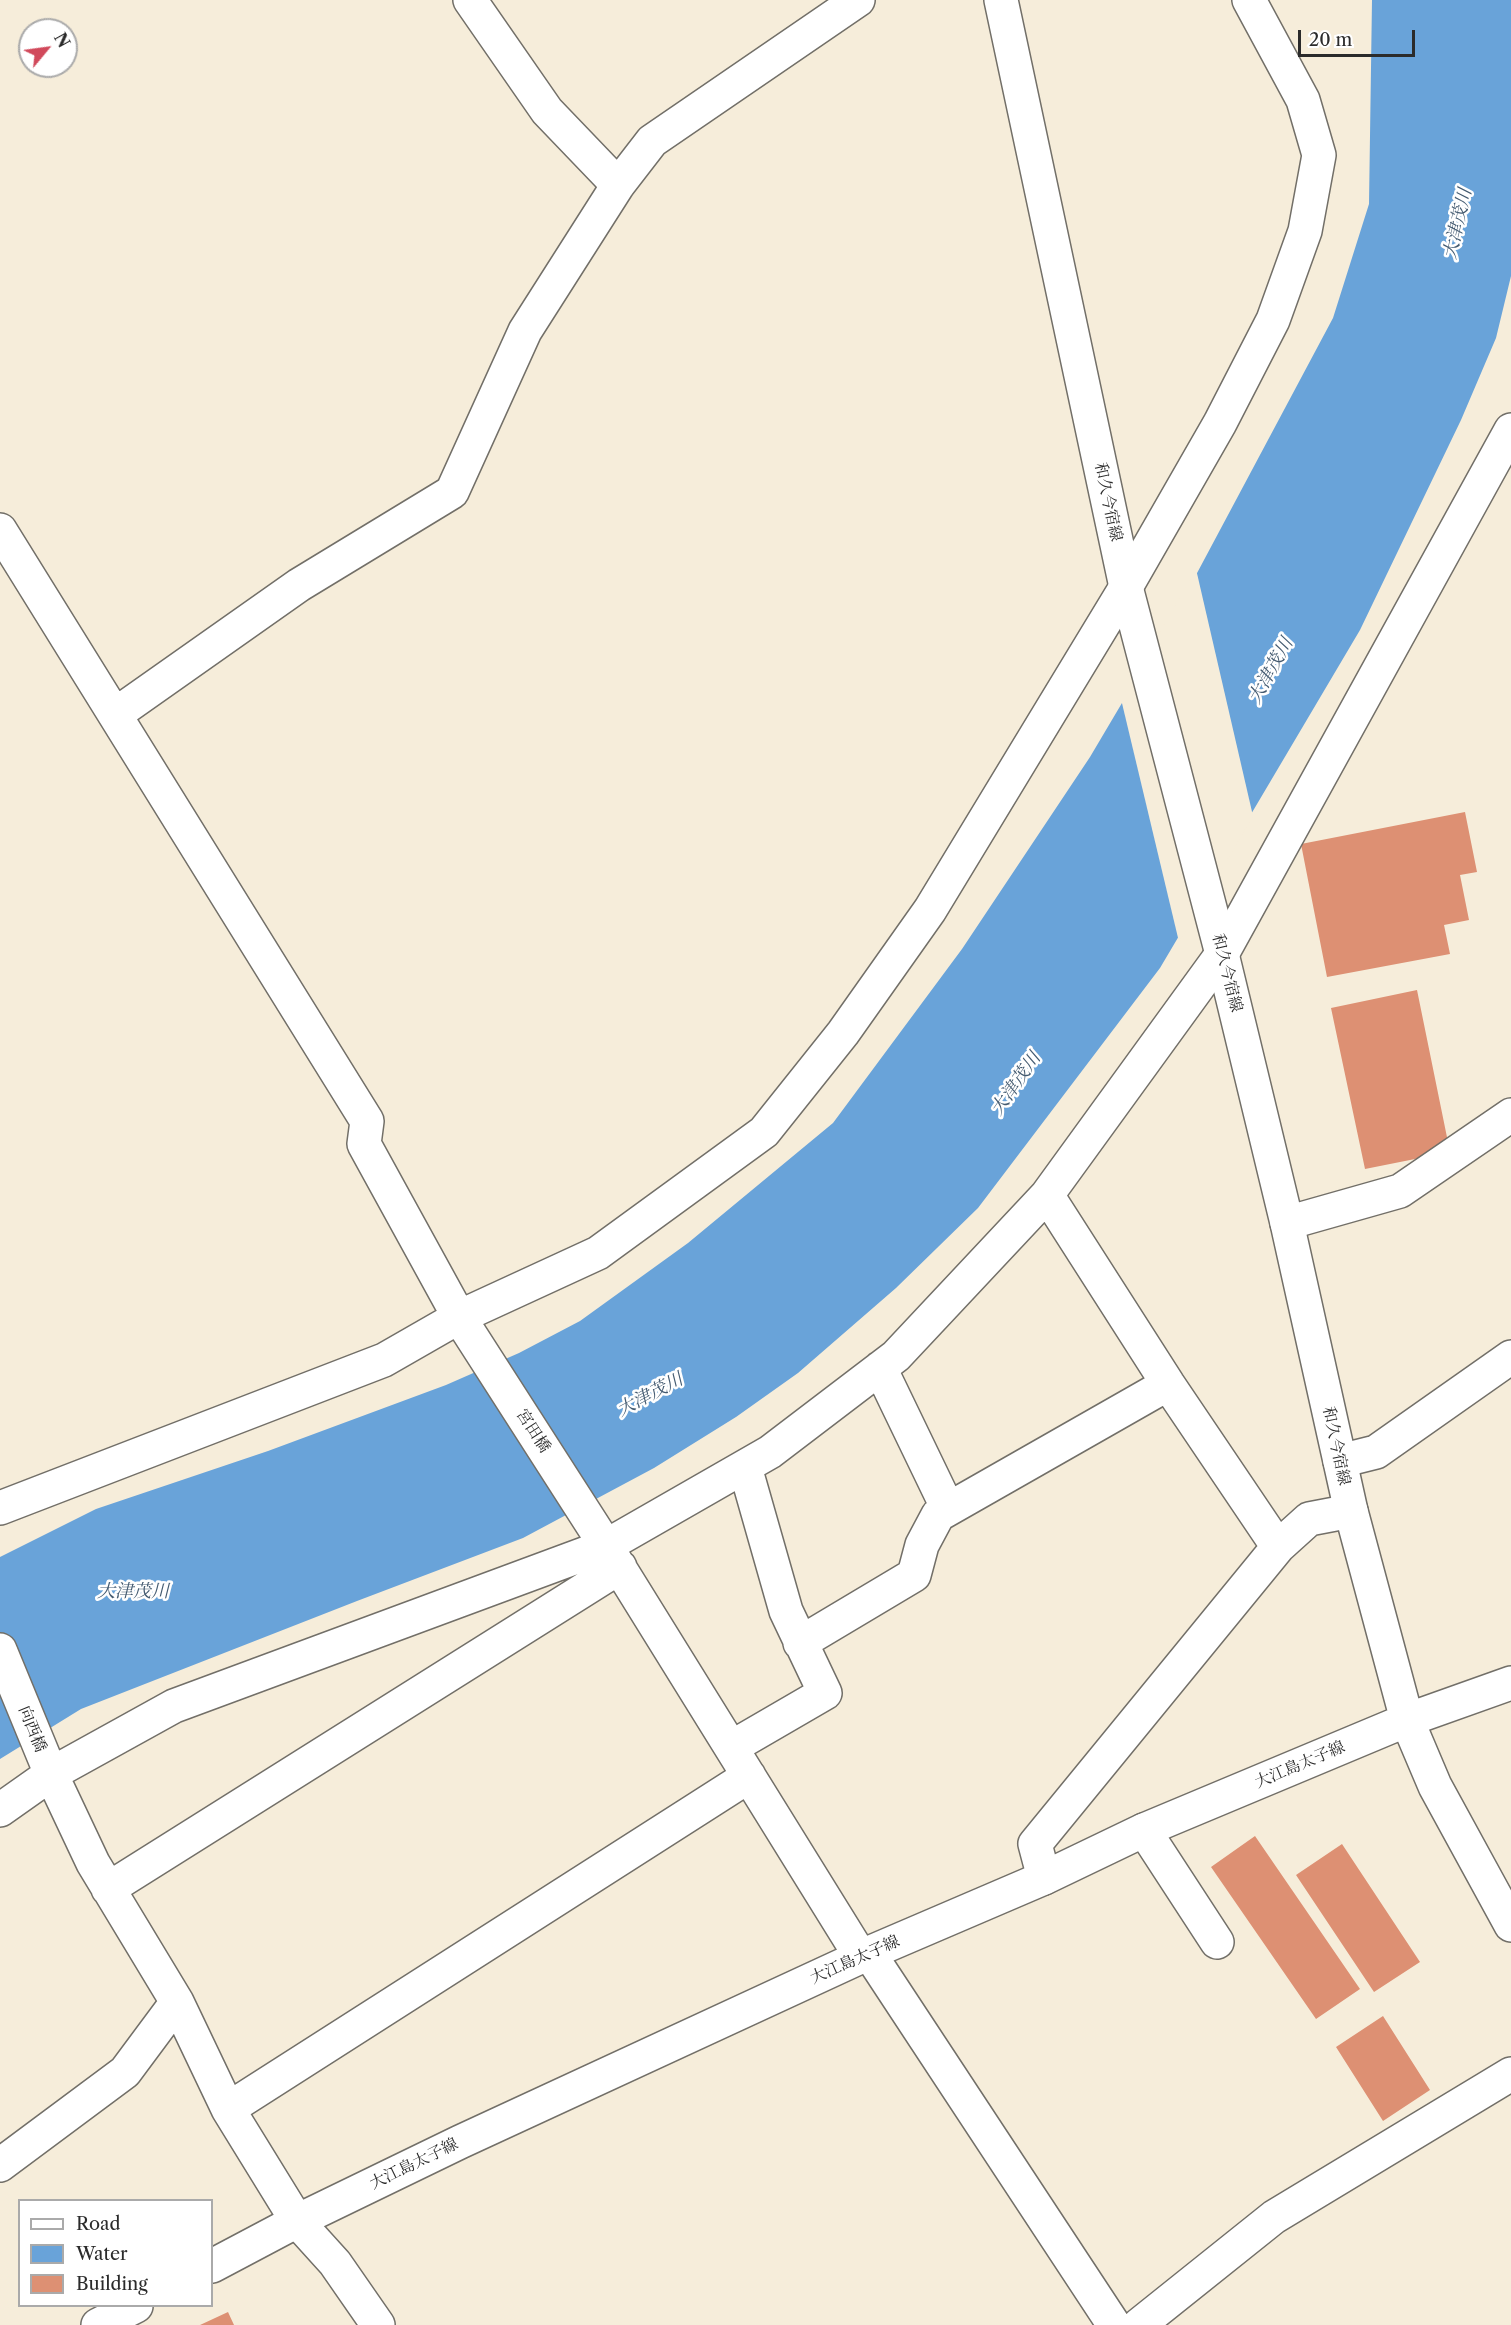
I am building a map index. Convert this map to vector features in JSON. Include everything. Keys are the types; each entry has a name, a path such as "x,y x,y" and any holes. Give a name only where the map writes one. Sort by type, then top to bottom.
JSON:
{"street":[{"path":"470,0 547,111 618,185"},
{"path":"116,714 298,585 452,492 525,331 618,185 652,141 858,0"},
{"name":"和久今宿線","path":"1001,0 1126,587 1222,954 1287,1223 1351,1511 1407,1720 1435,1786 1511,1924"},
{"path":"0,1508 384,1360 459,1317 598,1253 764,1132 843,1033 930,910 1126,587 1220,423 1273,320 1305,231 1319,155 1303,100 1249,0"},
{"path":"108,1889 770,1452 896,1356 1047,1195 1222,954 1511,430"},
{"name":"宮田橋","path":"0,530 367,1121 364,1144 459,1317 613,1556 749,1776 865,1955 1136,2324"},
{"path":"1287,1223 1400,1191 1511,1116"},
{"path":"1047,1195 1168,1383 1278,1547"},
{"path":"1340,1461 1376,1452 1511,1357"},
{"path":"880,1368 948,1509"},
{"path":"800,1643 914,1575 922,1545 938,1515 1168,1383"},
{"path":"732,1747 825,1693 786,1611 745,1467"},
{"path":"1044,1878 1035,1844 1278,1547 1309,1519 1351,1511"},
{"path":"0,1810 51,1774 174,1706 613,1556"},
{"name":"向西橋","path":"0,1650 51,1774 93,1863 177,2002 228,2109 297,2222 335,2263 378,2325"},
{"name":"大江島太子線","path":"213,2265 460,2142 865,1955 1044,1878 1144,1830 1407,1720 1511,1683"},
{"path":"228,2109 749,1776"},
{"path":"1144,1830 1216,1942"},
{"path":"0,2165 125,2072 177,2002"},
{"path":"1136,2324 1274,2217 1511,2074"},
{"path":"98,2325 134,2307"}],"water":[{"name":"大津茂川","path":"1372,0 1511,0 1511,276 1496,338 1461,420 1360,630 1160,968 978,1208 896,1288 798,1373 736,1417 654,1468 523,1538 81,1709 0,1759 0,1557 96,1509 268,1451 446,1385 519,1353 580,1321 688,1243 833,1123 962,949 1090,757 1180,605 1333,318 1369,204"}],"pier":[{"path":"1196,569 1253,816 1179,942 1121,699"}],"building":[{"path":"1465,812 1477,872 1460,875 1469,920 1444,925 1450,954 1327,977 1301,844"},
{"path":"1417,990 1450,1152 1365,1169 1331,1008"},
{"path":"1255,1836 1360,1989 1316,2019 1211,1867"},
{"path":"1342,1844 1420,1962 1374,1992 1296,1875"},
{"path":"1383,2016 1430,2090 1383,2121 1336,2047"},
{"path":"228,2312 234,2325 200,2325"}]}
